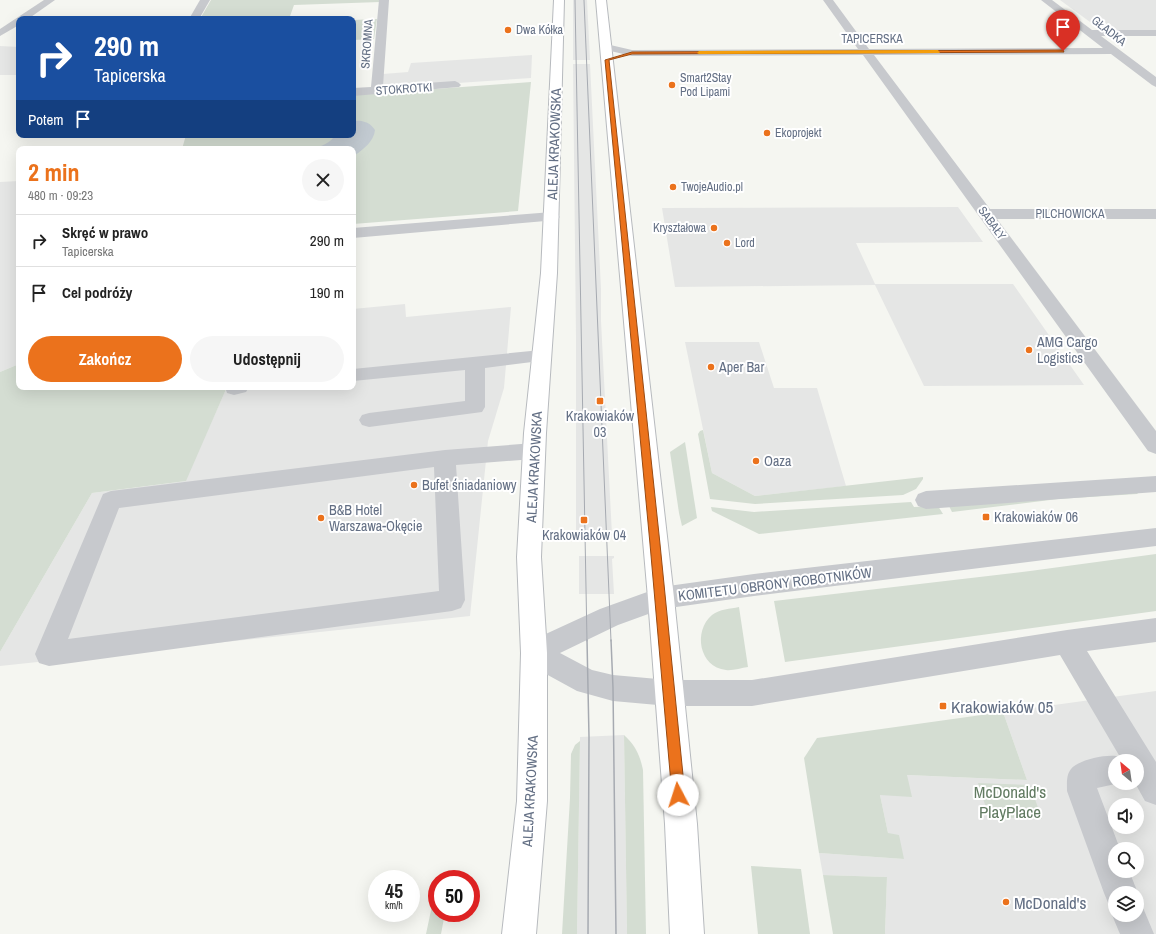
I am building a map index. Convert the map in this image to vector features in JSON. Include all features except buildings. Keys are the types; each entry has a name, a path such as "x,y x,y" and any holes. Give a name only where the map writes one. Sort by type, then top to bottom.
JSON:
{"main road":[{"name":"ALEJA KRAKOWSKA","path":"519,934 532,801 534,653 529,557 534,451 549,273 559,0"},
{"path":"601,0 661,598 681,824 687,934"}],"street":[{"path":"26,16 50,0"},
{"path":"196,16 205,0"},
{"name":"SKROMNA","path":"377,91 384,0"},
{"name":"SABAŁY","path":"828,0 1156,446"},
{"name":"GŁADKA","path":"1046,0 1156,83"},
{"path":"0,33 16,23"},
{"path":"1091,33 1156,33"},
{"name":"TAPICERSKA","path":"606,53 1113,51"},
{"name":"STOKROTKI","path":"356,92 455,85"},
{"name":"PILCHOWICKA","path":"985,214 1156,214"},
{"path":"356,233 552,217"},
{"path":"356,375 541,356"},
{"path":"369,420 475,407 475,362"},
{"path":"445,458 452,600 49,654 112,500 445,458 505,451 534,451"},
{"path":"926,500 1156,484"},
{"name":"KOMITETU OBRONY ROBOTNIKÓW","path":"534,653 610,617 661,598 1156,536"},
{"path":"534,653 587,682 613,688 669,693 752,694 1067,642 1156,630"},
{"path":"1067,642 1127,754"},
{"path":"1108,775 1087,775 1082,778 1081,785 1118,886"},
{"path":"1133,922 1137,934"}],"shaded area":[{"path":"573,0 587,0 590,60 573,60"},
{"path":"1060,0 1156,0 1156,30 1101,30"},
{"path":"0,46 16,47 16,75 0,75"},
{"path":"532,55 531,78 383,88 383,74 408,72 411,63"},
{"path":"573,64 590,64 612,535 606,536 576,536 576,338"},
{"path":"356,121 366,122 375,130 370,142 356,155 356,146 321,146 333,138 356,138"},
{"path":"16,181 16,365 0,372 0,182"},
{"path":"958,207 983,242 856,243 875,284 1013,284 1084,385 924,386 875,285 675,287 662,208"},
{"path":"405,304 406,317 511,307 504,388 488,441 470,616 0,666 0,652 92,493 185,481 226,390 356,390 356,309"},
{"path":"685,342 759,342 774,388 817,388 846,486 755,496 712,473"},
{"path":"579,556 614,556 612,559 614,594 579,594"},
{"path":"1156,691 1156,934 885,934 887,877 823,875 819,853 904,859 888,833 880,795 906,775 1027,780 1003,712"},
{"path":"624,735 627,934 577,934 580,737"}],"green space":[{"path":"211,0 380,0 380,2 294,5 290,16 202,16"},
{"path":"377,19 374,39 356,40 356,20"},
{"path":"531,82 518,211 356,224 356,146 183,146 185,138 356,138 356,95"},
{"path":"16,365 16,390 226,390 186,481 92,493 0,652 0,372"},
{"path":"703,430 712,473 755,496 923,477 923,479 916,489 903,495 755,504 710,499 698,434"},
{"path":"685,442 697,518 682,526 670,452"},
{"path":"1139,492 1137,494 1058,499 952,512 949,506"},
{"path":"911,502 914,507 938,506 943,514 759,534 712,511 711,507 754,512"},
{"path":"1156,554 1156,611 785,662 774,601 1030,571"},
{"path":"739,607 748,667 726,670 717,667 710,662 705,655 701,639 702,630 706,622 715,613 722,610"},
{"path":"1003,712 1027,780 907,775 912,797 880,795 888,833 899,835 904,859 819,853 804,758 817,738"},
{"path":"624,735 636,751 643,770 646,934 627,934"},
{"path":"580,741 577,934 562,934 571,754 575,745"},
{"name":"McDonald's PlayPlace","path":"978,783 1030,785 1042,819 989,817"},
{"path":"751,866 801,869 810,934 758,934"},
{"path":"823,875 887,877 885,934 833,934"},
{"path":"429,922 443,922 441,934 426,934"}],"tram line":[{"path":"575,0 587,641"},
{"path":"584,0 611,641"},
{"path":"587,640 589,737 588,934"},
{"path":"611,640 616,934"}],"slow traffic":[{"path":"699,53 938,52"}],"place":[{"name":"Dwa Kółka","path":"508,30"},
{"name":"Smart2Stay Pod Lipami","path":"672,85"},
{"name":"Ekoprojekt","path":"767,133"},
{"name":"TwojeAudio.pl","path":"673,187"},
{"name":"Kryształowa","path":"714,228"},
{"name":"Lord","path":"727,243"},
{"name":"AMG Cargo Logistics","path":"1029,350"},
{"name":"Aper Bar","path":"711,367"},
{"name":"Krakowiaków 03","path":"600,401"},
{"name":"Oaza","path":"756,461"},
{"name":"Bufet śniadaniowy","path":"414,485"},
{"name":"Krakowiaków 06","path":"986,517"},
{"name":"B&B Hotel Warszawa-Okęcie","path":"321,518"},
{"name":"Krakowiaków 04","path":"584,520"},
{"name":"Krakowiaków 05","path":"943,706"},
{"name":"McDonald's","path":"1006,902"}],"route":[{"path":"678,795 661,598 607,60 632,53 1063,51"}]}
